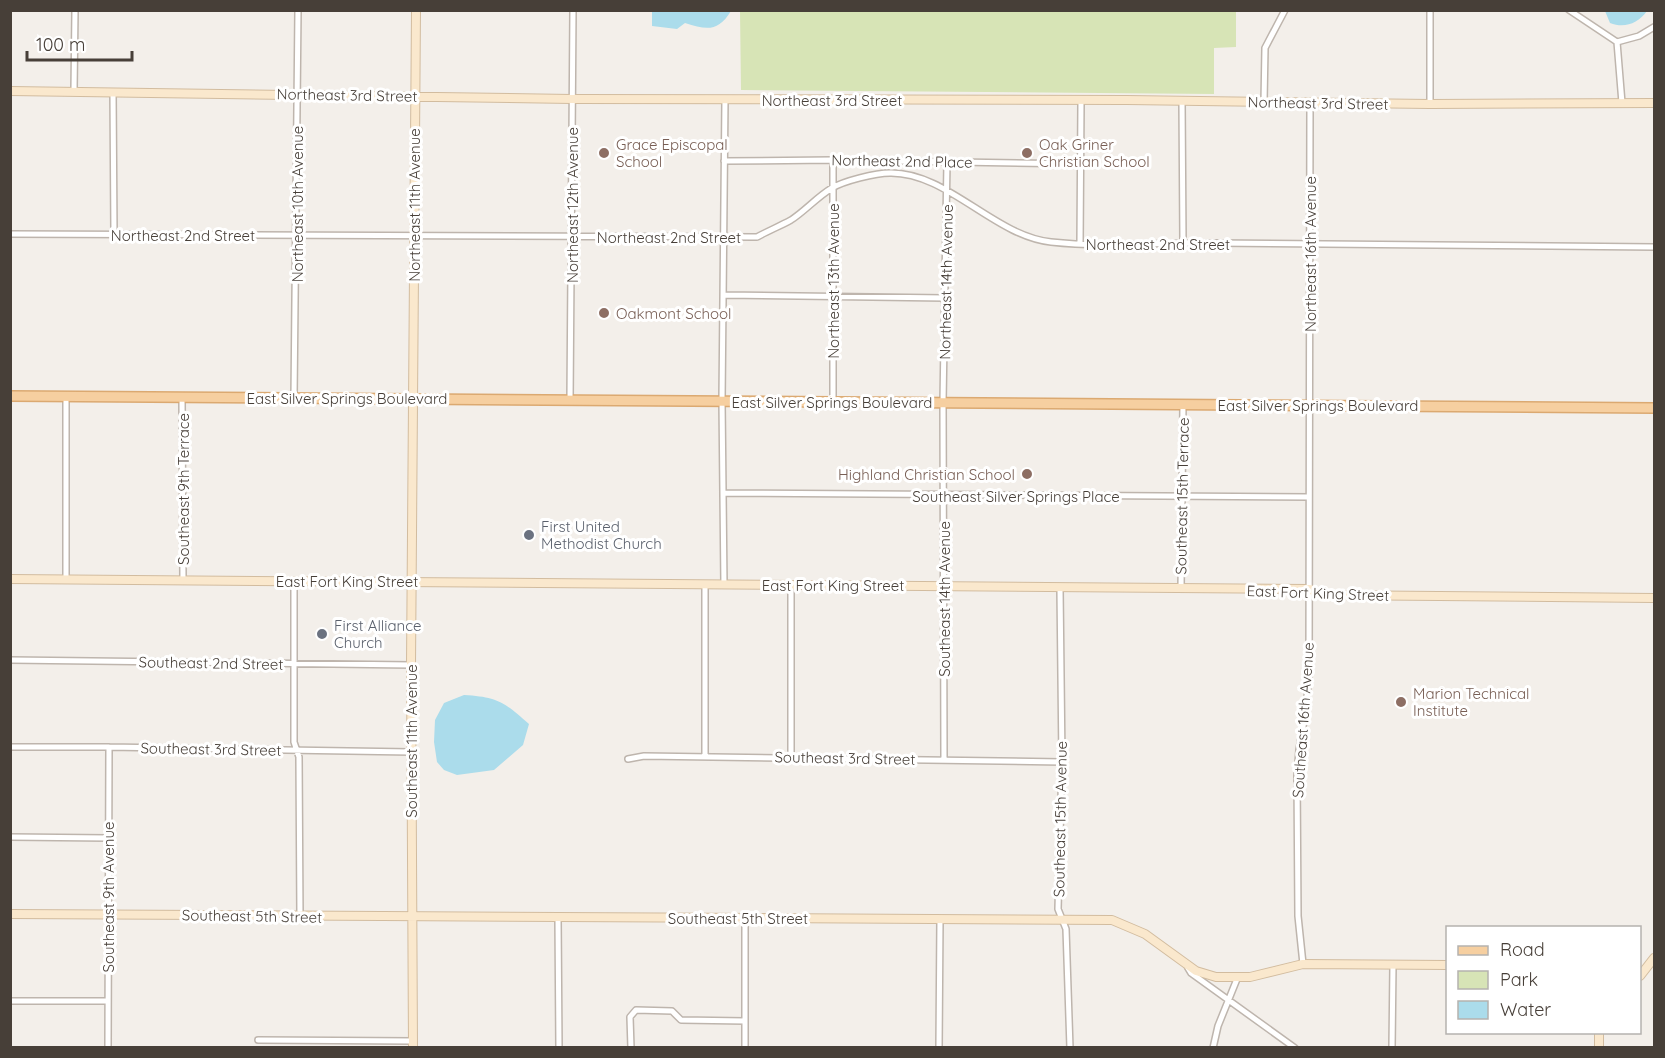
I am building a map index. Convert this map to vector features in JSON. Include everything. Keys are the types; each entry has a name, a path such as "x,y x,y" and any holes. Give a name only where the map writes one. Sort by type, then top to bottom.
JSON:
{"main road":[{"name":"East Silver Springs Boulevard","path":"10,396 1654,408"}],"street":[{"path":"74,91 75,10"},
{"name":"Northeast 10th Avenue","path":"294,398 298,10"},
{"name":"Northeast 11th Avenue","path":"412,399 416,10"},
{"name":"Northeast 12th Avenue","path":"570,400 573,10"},
{"path":"1264,102 1265,48 1285,10"},
{"path":"1430,10 1430,104"},
{"path":"1569,10 1617,42 1640,36 1654,27"},
{"path":"1617,42 1622,103"},
{"name":"Northeast 3rd Street","path":"10,91 572,99 1430,104 1654,103"},
{"path":"113,92 114,234"},
{"path":"724,585 722,401 725,99"},
{"path":"1182,101 1183,242"},
{"path":"1080,244 1081,102"},
{"name":"Northeast 16th Avenue","path":"1308,405 1311,103"},
{"name":"Northeast 2nd Place","path":"724,161 833,160 1080,164"},
{"name":"Northeast 13th Avenue","path":"833,160 833,402"},
{"path":"888,161 888,173"},
{"name":"Northeast 14th Avenue","path":"943,402 947,162"},
{"name":"Northeast 2nd Street","path":"10,234 757,237 791,219 833,188 868,176 888,173 922,179 1022,236 1049,242 1654,247"},
{"path":"724,295 945,297"},
{"path":"66,397 66,579"},
{"name":"Southeast 9th Terrace","path":"182,398 183,580"},
{"name":"Southeast 11th Avenue","path":"412,399 412,1044"},
{"name":"Southeast 14th Avenue","path":"943,402 944,759"},
{"name":"Southeast 15th Terrace","path":"1181,589 1183,404"},
{"name":"Southeast 16th Avenue","path":"1303,964 1298,916 1297,776 1309,674 1308,405"},
{"name":"Southeast Silver Springs Place","path":"723,493 1309,497"},
{"name":"East Fort King Street","path":"10,579 944,586 1060,589 1309,589 1322,595 1654,598"},
{"path":"294,581 294,742 298,750 300,917"},
{"path":"705,584 705,756"},
{"path":"791,585 791,757"},
{"name":"Southeast 15th Avenue","path":"1060,589 1062,762 1058,909 1064,921 1068,955 1070,1047"},
{"name":"Southeast 2nd Street","path":"10,660 411,665"},
{"name":"Southeast 3rd Street","path":"10,747 411,752"},
{"name":"Southeast 9th Avenue","path":"108,1047 109,747"},
{"name":"Southeast 3rd Street","path":"628,759 644,756 705,756 1062,762"},
{"path":"10,837 108,838"},
{"name":"Southeast 5th Street","path":"10,914 1112,920 1145,934 1196,970 1216,978 1237,979 1303,964 1446,965"},
{"path":"558,918 559,1047"},
{"path":"745,918 745,1047"},
{"path":"939,1047 940,920"},
{"path":"1184,962 1191,973 1295,1047"},
{"path":"1641,975 1653,962"},
{"path":"1392,1047 1393,965"},
{"path":"1213,1047 1218,1026 1237,979"},
{"path":"10,1001 108,1001"},
{"path":"631,1047 630,1017 636,1010 672,1011 681,1020 745,1021"},
{"path":"258,1040 412,1044"}],"green space":[{"path":"740,11 1236,11 1236,47 1214,48 1214,94 741,90"}],"water":[{"path":"652,10 731,11 721,23 711,28 685,23 677,29 652,26"},
{"path":"1605,11 1647,11 1635,22 1616,25 1610,23"},
{"path":"464,695 485,697 500,702 529,724 523,745 494,770 457,775 444,770 437,762 434,742 435,720 444,703"}],"place":[{"name":"Grace Episcopal School","path":"604,153"},
{"name":"Oak Griner Christian School","path":"1027,153"},
{"name":"Oakmont School","path":"604,313"},
{"name":"Highland Christian School","path":"1027,474"},
{"name":"First United Methodist Church","path":"529,535"},
{"name":"First Alliance Church","path":"322,634"},
{"name":"Marion Technical Institute","path":"1401,702"}]}
